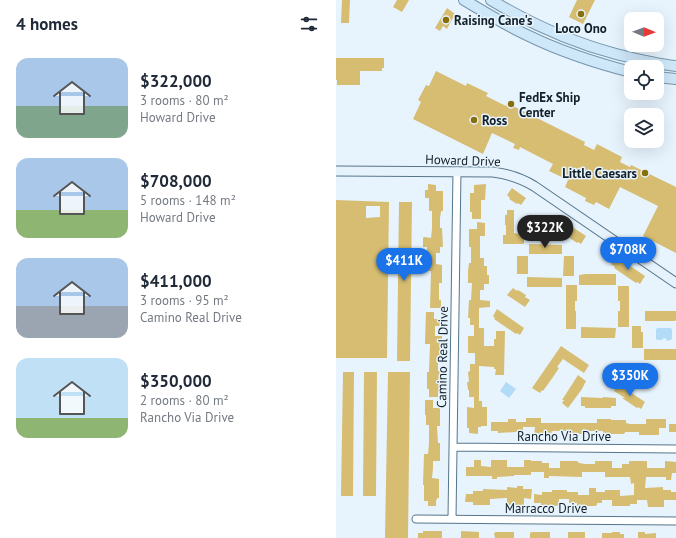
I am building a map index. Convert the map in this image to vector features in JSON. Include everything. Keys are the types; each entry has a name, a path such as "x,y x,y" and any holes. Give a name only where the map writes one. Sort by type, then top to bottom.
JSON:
{"main road":[{"path":"464,0 501,22 550,46 601,64 624,70"},
{"path":"491,0 527,20 573,41 630,58 675,66"},
{"path":"664,78 676,79"}],"street":[{"name":"Howard Drive","path":"336,171 493,172 516,177 527,182 676,283"},
{"name":"Camino Real Drive","path":"452,519 457,172"},
{"name":"Rancho Via Drive","path":"453,447 676,449"},
{"name":"Marracco Drive","path":"416,519 676,521"}],"shaded area":[{"path":"671,328 672,339 667,341 664,338 662,340 657,340 656,329"},
{"path":"506,382 516,389 509,398 500,391"}],"building":[{"path":"342,0 350,0 349,23 341,23"},
{"path":"397,0 409,0 402,12 393,7"},
{"path":"577,0 595,0 583,24 569,17"},
{"name":"Raising Cane's","path":"447,8 455,14 447,29 443,26 440,31 435,28"},
{"path":"336,58 384,58 384,68 382,68 382,71 360,71 360,85 337,85"},
{"path":"436,71 466,86 467,83 488,93 486,96 506,106 507,103 585,142 584,145 594,150 597,144 622,157 620,162 630,167 631,165 676,187 676,253 643,236 658,206 620,187 609,209 596,202 594,205 585,201 586,198 565,187 568,180 549,171 553,164 520,147 519,150 513,148 515,144 492,133 483,154 413,119 421,102 418,100 426,85 429,86"},
{"path":"428,184 436,185 436,191 443,191 443,211 441,211 440,228 442,228 443,247 440,247 440,253 436,253 436,264 442,265 442,283 439,283 439,300 441,300 441,308 430,308 431,271 426,271 427,247 423,247 423,238 431,238 432,228 432,211 429,211 429,198 425,198 425,190 428,190"},
{"path":"486,184 485,200 481,200 481,219 472,219 472,212 470,212 470,193 474,193 474,185"},
{"path":"512,188 526,198 521,205 509,199 510,198 507,195"},
{"path":"336,200 389,202 387,358 336,358","holes":["366,206 380,206 380,217 366,218"]},
{"path":"399,202 412,202 410,361 397,361"},
{"path":"507,210 514,210 514,233 524,235 524,244 503,244 503,235 506,235 505,215 507,215"},
{"path":"557,217 586,236 581,244 578,242 577,243 555,228 556,227 553,225"},
{"path":"477,222 485,223 485,236 480,236 480,258 484,258 484,266 487,266 487,275 489,275 489,284 484,284 484,290 480,290 480,300 490,301 490,307 479,308 479,328 484,328 484,346 494,346 496,331 505,331 504,375 495,375 496,369 494,369 494,367 479,366 479,401 482,401 482,407 487,407 487,426 478,427 478,434 469,433 469,428 467,428 467,407 474,408 474,397 469,397 467,382 469,382 468,372 470,371 470,364 475,364 475,353 468,353 468,336 474,336 474,325 470,325 470,318 468,318 472,283 468,283 469,263 471,263 469,229 477,229"},
{"path":"529,244 562,245 562,254 529,254"},
{"path":"517,256 528,256 528,274 517,274"},
{"path":"564,256 574,256 574,276 563,276"},
{"path":"617,257 645,276 640,284 637,282 636,283 614,268 615,267 611,264"},
{"path":"616,274 616,285 579,285 579,275"},
{"path":"527,277 562,278 562,287 527,287"},
{"path":"566,285 577,285 577,301 575,301 576,329 566,329"},
{"path":"618,286 629,286 629,327 618,327 618,311 620,311 620,301 618,301"},
{"path":"513,288 526,295 525,297 530,300 525,307 507,295"},
{"path":"497,309 524,328 520,335 517,333 516,334 494,319 495,318 493,316"},
{"path":"645,311 676,311 676,320 645,321"},
{"path":"426,312 434,312 434,319 442,319 442,326 435,326 435,336 442,336 441,354 438,362 438,371 440,371 440,392 438,392 438,397 429,397 429,389 427,389 430,344 425,344"},
{"path":"632,326 641,326 641,332 643,332 643,348 632,348"},
{"path":"581,327 616,328 615,338 581,338"},
{"path":"561,346 589,365 584,373 563,359 557,367 559,368 553,377 540,393 532,388"},
{"path":"644,349 676,349 676,360 644,360"},
{"path":"632,363 644,369 643,371 646,373 641,380 627,370"},
{"path":"343,372 354,372 353,496 341,496"},
{"path":"364,372 377,372 376,496 363,496"},
{"path":"388,372 410,372 408,538 385,538"},
{"path":"578,375 586,381 568,408 562,403 564,400 562,400"},
{"path":"618,384 645,402 641,409 622,398 625,398 614,391"},
{"path":"581,397 616,398 616,406 611,406 611,408 585,408 585,406 581,406"},
{"path":"425,400 433,400 433,408 440,408 440,426 437,426 438,443 440,443 440,461 433,461 432,478 439,479 439,498 436,500 436,506 428,506 428,501 424,501 424,454 428,454 429,443 429,425 426,425"},
{"path":"526,418 541,418 541,423 597,423 597,419 611,419 626,420 626,423 630,424 646,424 646,419 666,419 666,428 659,428 659,435 639,435 639,432 603,434 603,431 589,431 587,434 569,433 569,431 553,431 551,432 552,433 534,434 535,427 523,427 523,430 518,430 518,432 498,433 498,431 491,431 491,422 508,422 508,419 516,419 516,422 526,422"},
{"path":"669,424 676,424 676,432 669,432"},
{"path":"474,460 481,460 481,466 491,467 491,460 507,460 507,467 524,467 524,460 542,461 542,463 549,463 549,468 560,468 560,461 577,461 585,464 595,464 595,461 612,461 612,468 622,468 622,464 629,464 629,461 647,461 647,468 665,468 665,461 676,462 676,473 672,473 671,480 666,480 666,477 646,477 645,488 663,487 663,490 671,490 671,492 676,492 676,500 664,500 664,507 648,507 647,500 637,500 637,504 630,504 630,506 612,506 612,500 602,500 602,503 597,503 595,506 577,506 577,503 569,503 569,499 559,499 559,506 541,505 541,503 534,503 534,494 542,495 542,492 552,492 552,490 567,490 567,492 578,492 578,495 589,495 589,488 596,488 596,492 605,492 605,490 620,490 620,496 634,495 634,483 631,484 630,477 605,477 605,472 582,472 582,477 549,476 549,478 544,478 544,472 531,472 531,475 497,477 497,479 492,479 492,476 466,476 466,467 474,467"},
{"path":"517,486 523,486 523,489 532,489 531,499 524,498 524,505 507,505 507,498 490,499 490,505 473,505 473,502 465,502 466,494 473,494 473,491 483,491 483,489 507,490 507,487 517,488"},
{"path":"423,531 442,531 442,538 418,538 418,533 423,533"},
{"path":"461,531 479,532 479,538 461,538"},
{"path":"514,532 514,538 495,538 494,533"},
{"path":"550,532 550,538 530,538 530,533"},
{"path":"568,532 585,532 585,538 568,538"},
{"path":"620,532 620,534 624,534 624,538 602,538 602,533"},
{"path":"638,532 645,532 645,534 656,533 656,538 638,538"}],"place":[{"name":"Loco Ono","path":"581,14"},
{"name":"Raising Cane's","path":"446,20"},
{"name":"FedEx Ship Center","path":"511,104"},
{"name":"Ross","path":"474,120"},
{"name":"Little Caesars","path":"645,173"}]}
